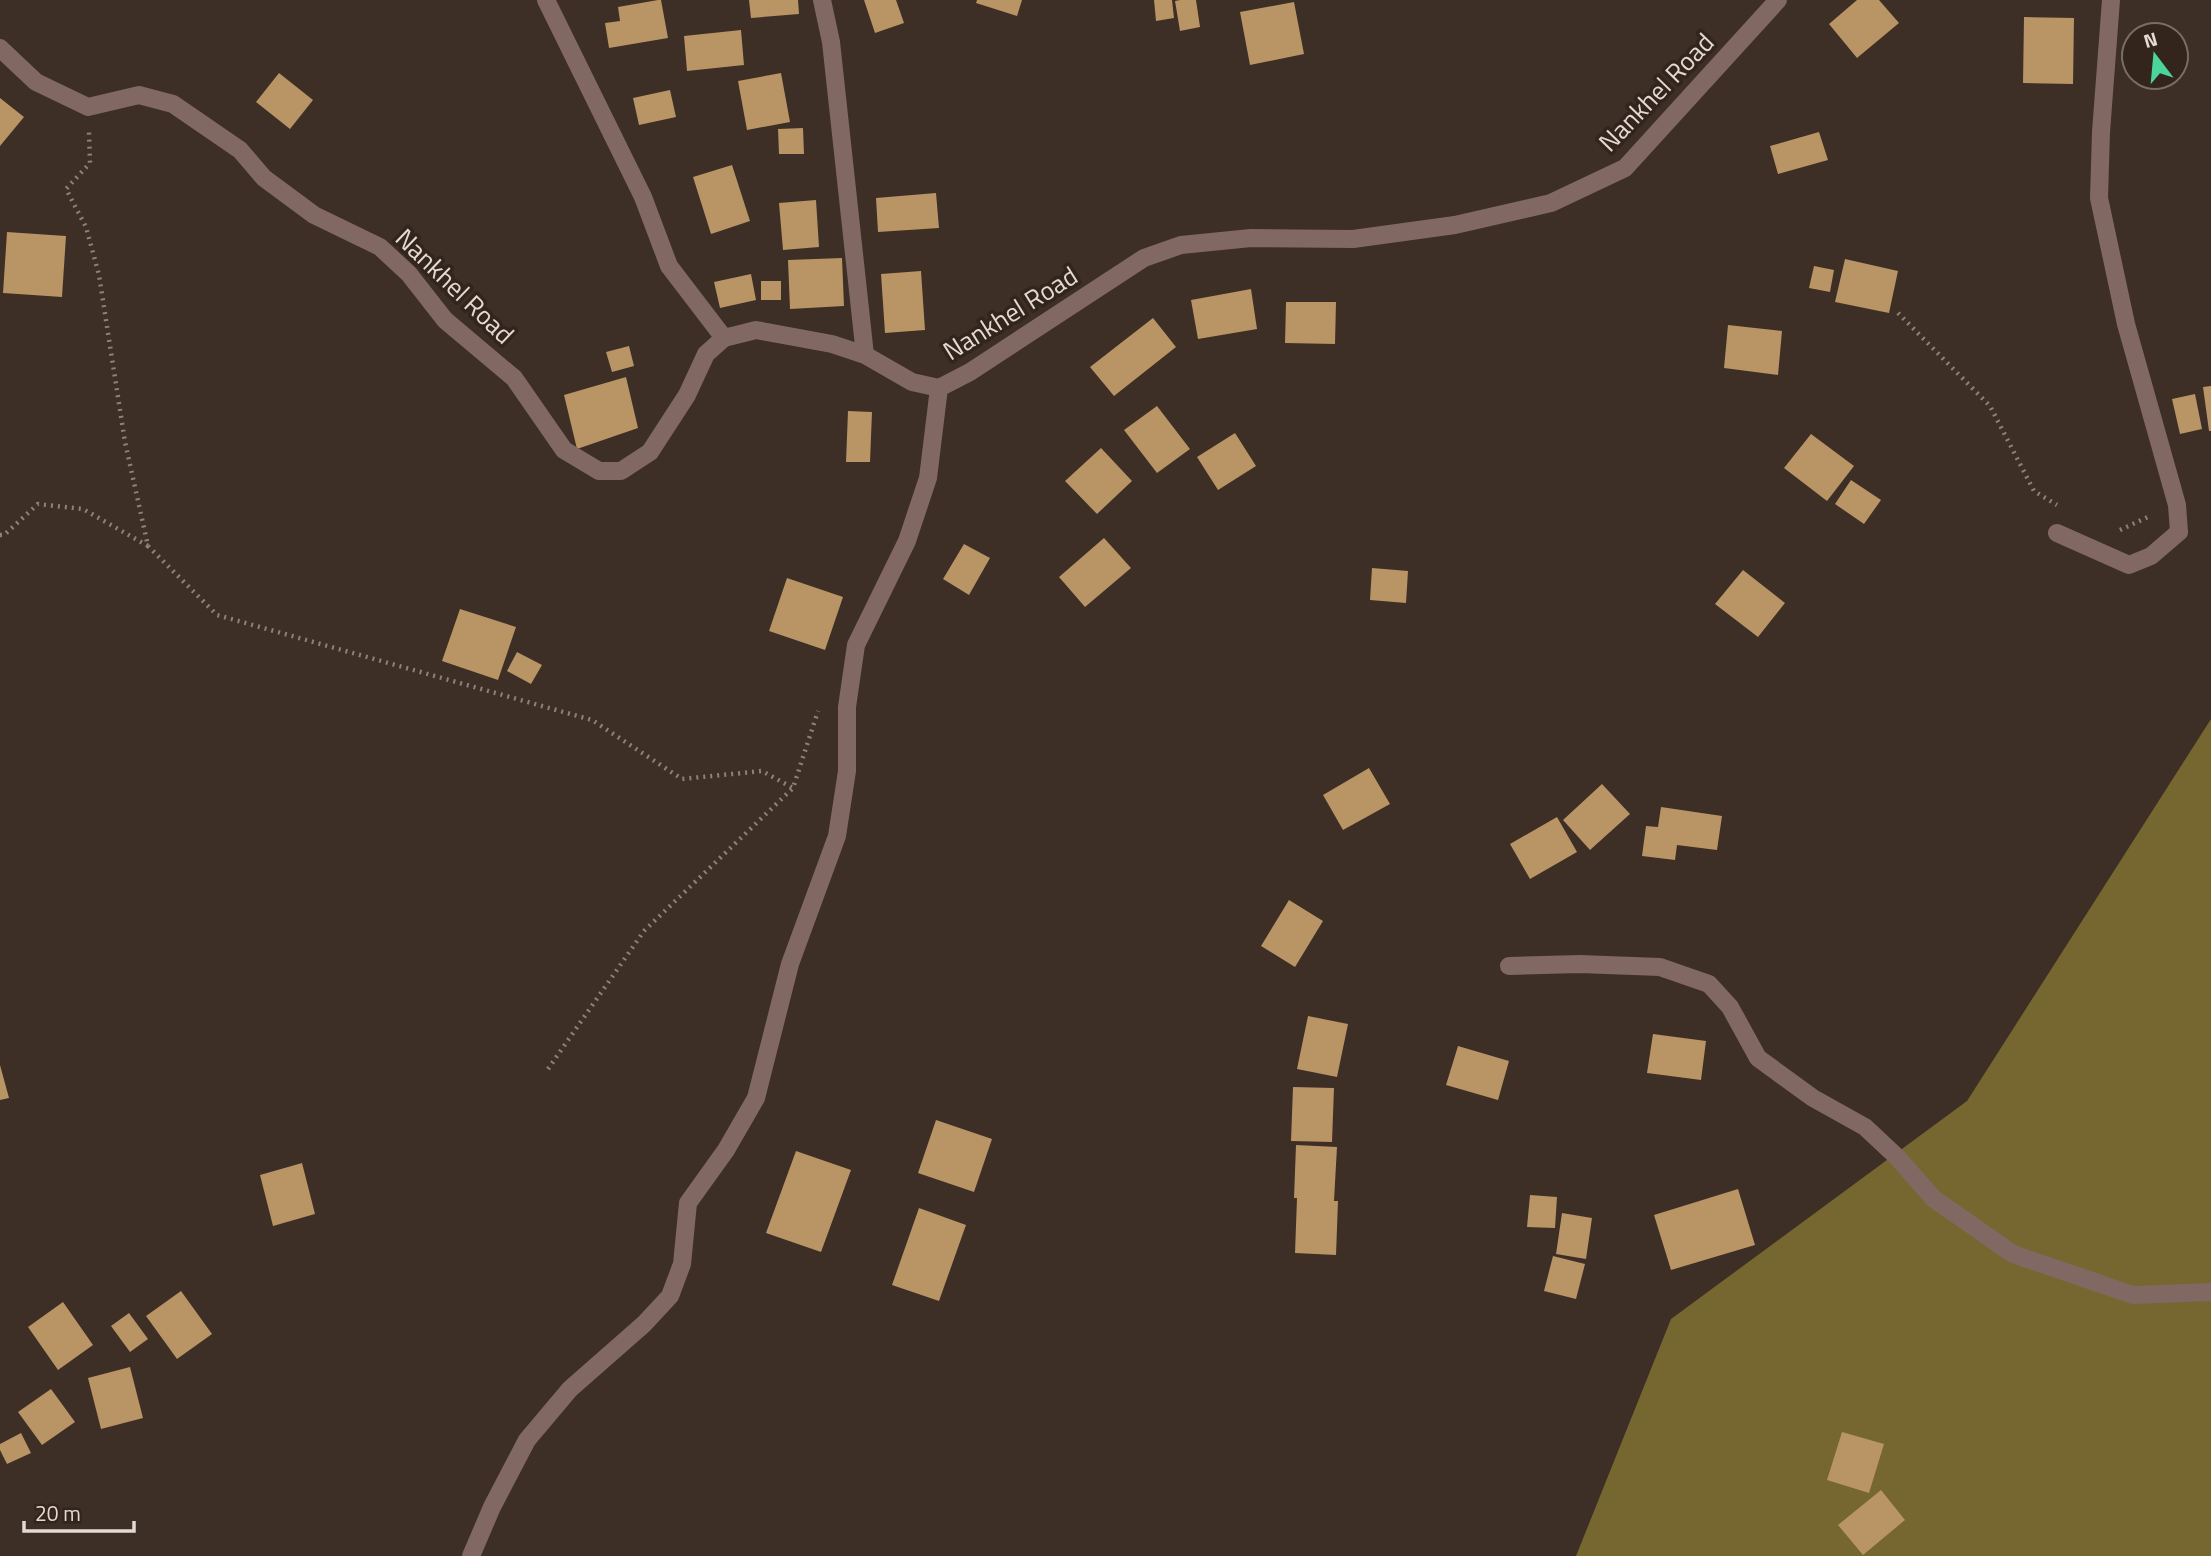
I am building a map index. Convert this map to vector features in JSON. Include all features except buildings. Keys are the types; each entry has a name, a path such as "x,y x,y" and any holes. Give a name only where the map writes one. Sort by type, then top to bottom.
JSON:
{"street":[{"path":"546,0 643,197 669,266 724,338"},
{"path":"821,0 831,42 865,355"},
{"name":"Nankhel Road","path":"88,107 139,95 173,104 240,149 264,177 314,215 380,247 408,274 445,320 514,378 564,450 599,471 621,471 650,452 687,395 706,354 724,338 756,330 832,344 865,355 912,382 939,388 970,372 1144,258 1181,245 1251,237 1353,239 1455,225 1551,203 1625,168 1779,0"},
{"path":"2057,533 2129,565 2151,555 2179,532 2177,505 2126,324 2099,198 2111,0"},
{"path":"0,48 36,82 88,107"},
{"path":"471,1556 492,1507 527,1440 570,1389 645,1324 670,1296 682,1264 688,1203 726,1150 756,1098 790,964 837,836 847,771 847,707 856,645 907,541 928,478 939,388"},
{"path":"1509,966 1580,964 1660,967 1709,984 1730,1007 1758,1058 1813,1098 1865,1127 1897,1157 1934,1199 2013,1254 2133,1295 2211,1292"}],"path":[{"path":"88,107 90,163 66,189 86,227 99,275 125,442 148,546"},
{"path":"1898,313 1990,406 2034,491 2066,510"},
{"path":"0,535 4,535 38,504 83,509 148,546 217,615 593,720 682,779 762,771 793,788"},
{"path":"2108,535 2177,505"},
{"path":"548,1069 645,931 793,788 821,703"}],"shaded area":[{"path":"2211,719 2211,1556 1576,1556 1671,1319 1967,1101"}]}
